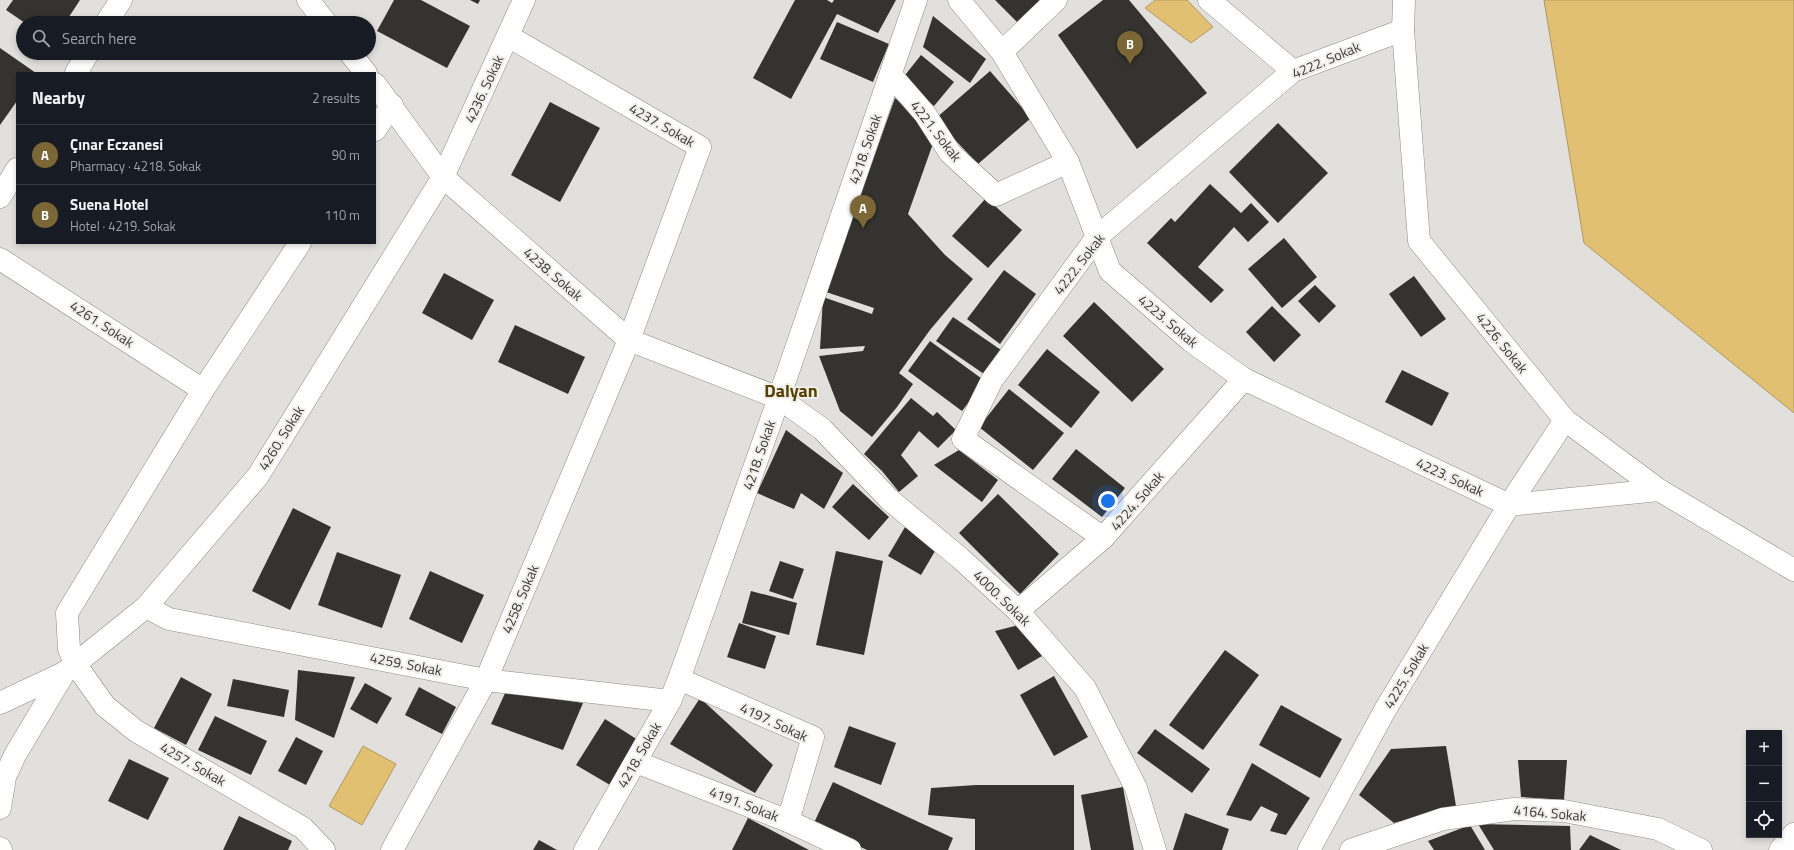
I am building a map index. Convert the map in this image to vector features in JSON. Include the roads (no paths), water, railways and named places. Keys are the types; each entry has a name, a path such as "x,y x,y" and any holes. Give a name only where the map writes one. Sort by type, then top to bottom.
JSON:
{"street":[{"path":"110,16 120,0"},
{"path":"308,0 321,16"},
{"name":"4236. Sokak","path":"443,177 524,0"},
{"name":"4218. Sokak","path":"587,849 670,701 680,679 779,398 916,0"},
{"name":"4223. Sokak","path":"959,0 1002,52 1068,162 1110,271 1191,341 1244,379 1509,505"},
{"path":"1002,52 1056,0"},
{"path":"1209,0 1293,71"},
{"name":"4226. Sokak","path":"1404,0 1403,30 1419,241 1565,420 1659,490 1794,570"},
{"name":"4222. Sokak","path":"1103,538 963,439 992,380 1097,237 1293,71 1403,30"},
{"name":"4237. Sokak","path":"508,36 700,146 629,340"},
{"path":"77,72 84,60"},
{"path":"356,60 365,72"},
{"name":"4221. Sokak","path":"891,75 925,114 950,153 996,195 1068,162"},
{"name":"4238. Sokak","path":"376,85 392,105 443,177 629,340 779,398"},
{"path":"376,129 392,105"},
{"path":"1,194 16,171"},
{"name":"4260. Sokak","path":"0,702 70,669 146,607 258,476 443,177"},
{"path":"0,808 5,776 15,755 70,669 67,613 203,390 299,244"},
{"name":"4261. Sokak","path":"0,259 203,390"},
{"name":"4258. Sokak","path":"392,850 486,680 629,340"},
{"name":"4224. Sokak","path":"1018,611 1103,538 1244,379"},
{"name":"4000. Sokak","path":"779,398 822,429 890,500 960,558 1018,611 1085,688 1136,788 1156,850"},
{"name":"4225. Sokak","path":"1309,850 1385,710 1509,505 1565,420"},
{"path":"1509,505 1659,490"},
{"name":"4259. Sokak","path":"146,607 169,619 486,680 670,701"},
{"name":"4257. Sokak","path":"70,669 105,706 136,731 303,828 324,850"},
{"name":"4197. Sokak","path":"680,679 813,737 788,821"},
{"name":"4191. Sokak","path":"636,762 788,821 850,850"},
{"name":"4164. Sokak","path":"1351,850 1443,819 1514,809 1564,811 1658,829 1701,850"},
{"path":"1780,850 1794,834"}],"place":[{"name":"Suena Hotel","path":"1130,64"},
{"name":"Çınar Eczanesi","path":"863,228"}],"district":[{"name":"Dalyan","path":"791,391"}]}
